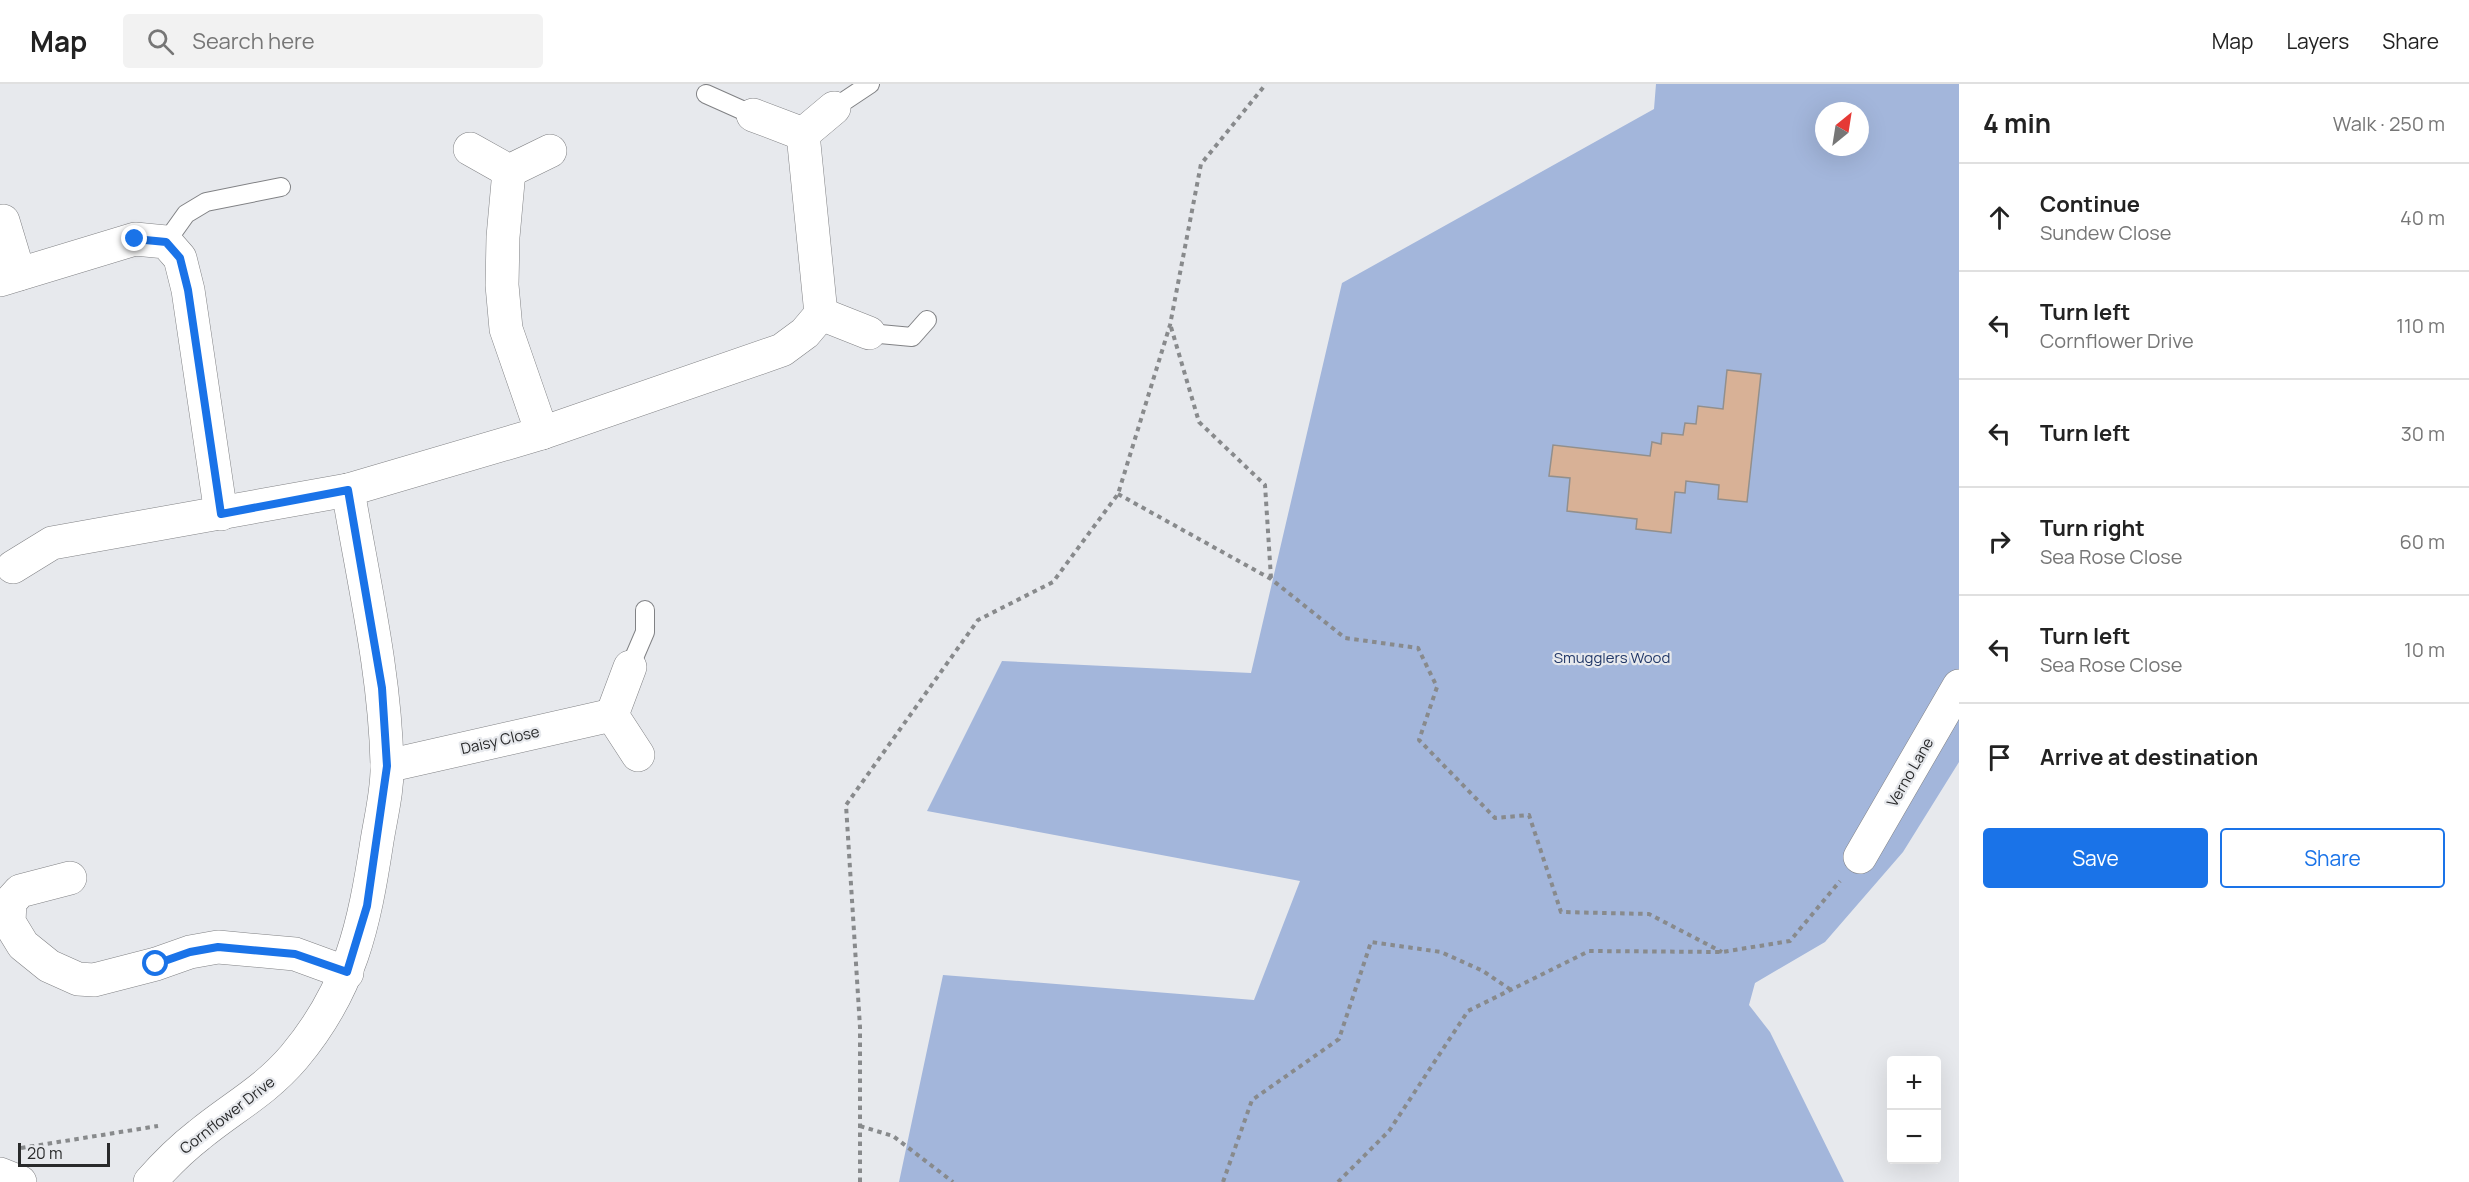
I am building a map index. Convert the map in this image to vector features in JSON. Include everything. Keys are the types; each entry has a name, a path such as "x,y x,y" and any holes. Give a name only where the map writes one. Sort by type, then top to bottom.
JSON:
{"street":[{"path":"803,134 834,108"},
{"path":"753,115 803,134"},
{"path":"13,567 52,543 348,490 542,433 782,350 805,333 821,314 803,134"},
{"path":"470,149 509,171"},
{"path":"509,171 550,150"},
{"path":"509,171 502,285 506,329 542,433"},
{"path":"3,221 9,277 135,239 166,242 180,258 188,290 221,514"},
{"path":"821,314 869,333"},
{"name":"Cornflower Drive","path":"150,1182 201,1134 253,1097 293,1058 316,1028 336,996 347,972 367,906 387,766 382,688 348,490"},
{"path":"630,667 612,715 638,755"},
{"name":"Verno Lane","path":"1860,857 1959,686"},
{"name":"Daisy Close","path":"387,766 612,715"},
{"path":"70,878 20,891 10,902 9,922 23,945 50,966 78,979 94,980 156,964 190,952 218,947 295,954 347,972"},
{"path":"9,1162 20,1182"}],"lane":[{"path":"834,108 870,84"},
{"path":"706,94 753,115"},
{"path":"166,242 186,214 206,202 281,187"},
{"path":"869,333 912,337 927,320"},
{"path":"630,667 645,632 645,610"}],"path":[{"path":"861,1182 860,1027 846,805 978,620 1053,582 1118,494 1170,325 1201,164 1266,84"},
{"path":"1170,325 1199,422 1265,485 1271,579"},
{"path":"1118,494 1271,579 1345,638 1418,648 1437,687 1419,740 1495,818 1530,815 1562,912 1649,914 1722,952"},
{"path":"1338,1182 1389,1131 1468,1011 1589,951 1722,952 1790,941 1860,857"},
{"path":"1223,1182 1252,1100 1339,1039 1371,942 1441,952 1483,971 1511,990"},
{"path":"9,1162 184,1122 201,1134"},
{"path":"860,1126 893,1136 953,1182"}],"green space":[{"name":"Smugglers Wood","path":"1656,84 1959,84 1959,762 1903,852 1825,942 1755,983 1749,1005 1770,1032 1844,1182 899,1182 943,975 1254,1000 1300,881 927,811 1002,661 1251,673 1342,283 1654,109"}],"building":[{"path":"1727,370 1761,374 1747,502 1718,499 1719,485 1686,481 1685,493 1675,492 1671,533 1636,529 1637,519 1567,511 1570,478 1549,476 1553,445 1650,456 1652,442 1661,444 1662,433 1683,435 1685,423 1696,424 1698,406 1723,409"}],"route":[{"path":"135,239 166,242 180,258 188,290 221,514 348,490 382,688 387,766 367,906 347,972 295,954 218,947 190,952 156,964"}]}
